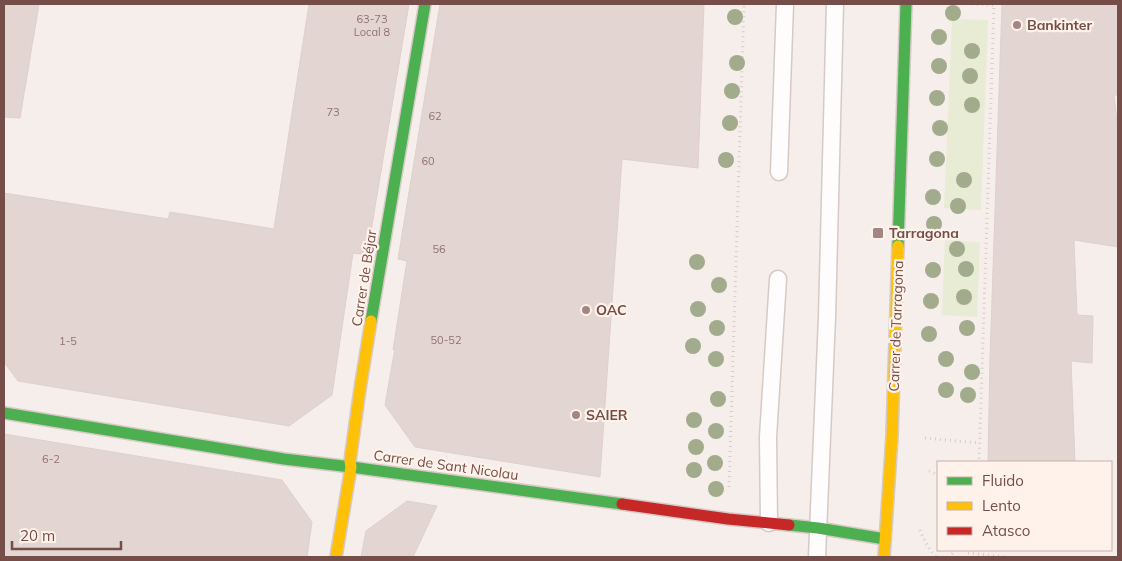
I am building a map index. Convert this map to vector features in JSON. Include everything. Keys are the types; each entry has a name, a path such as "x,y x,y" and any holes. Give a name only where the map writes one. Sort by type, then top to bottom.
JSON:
{"street":[{"name":"Carrer de Béjar","path":"336,557 362,379 424,4"},
{"name":"Carrer de Tarragona","path":"884,557 892,436 906,4"},
{"name":"Carrer de Sant Nicolau","path":"4,414 284,459 728,519 818,528 885,539"},
{"path":"885,539 898,551"}],"lane":[{"path":"778,172 785,4"},
{"path":"817,557 827,317 835,4"},
{"path":"769,523 768,437 778,279"}],"path":[{"path":"729,489 744,4"},
{"path":"972,4 994,5 979,461"},
{"path":"933,438 979,442"},
{"path":"930,471 937,474"},
{"path":"968,553 1006,557"}],"green space":[{"path":"952,19 988,20 981,210 944,208"},
{"path":"945,240 980,242 977,317 942,315"}],"building":[{"path":"4,4 39,4 20,118 4,117"},
{"path":"309,4 409,4 367,255 353,253 332,395 289,426 18,381 4,362 4,193 168,219 170,212 274,229"},
{"path":"440,4 704,4 698,168 622,159 600,477 415,447 385,405 407,261 398,259"},
{"path":"1002,4 1118,4 1118,95 1114,95 1118,130 1118,247 1074,240 1077,315 1093,316 1092,363 1071,361 1075,461 988,461"},
{"path":"4,434 282,480 312,522 307,557 4,557"},
{"path":"407,501 437,506 413,557 361,557 366,531"}],"traffic: fast":[{"path":"371,321 425,4"},
{"path":"898,246 906,4"},
{"path":"4,413 284,459 622,504"},
{"path":"789,525 885,539"}],"traffic: slow":[{"path":"884,557 892,436 898,246"},
{"path":"336,557 351,467 350,461 371,321"}],"traffic: jam":[{"path":"622,504 728,519 789,525"}],"place":[{"name":"Bankinter","path":"1017,25"},
{"name":"Tarragona","path":"878,233"},
{"name":"OAC","path":"586,310"},
{"name":"SAIER","path":"576,415"}]}
